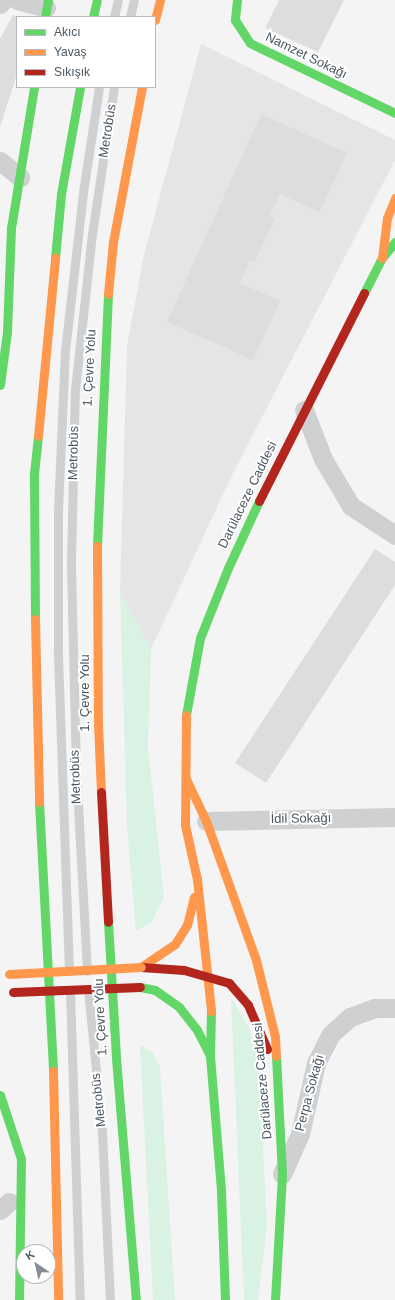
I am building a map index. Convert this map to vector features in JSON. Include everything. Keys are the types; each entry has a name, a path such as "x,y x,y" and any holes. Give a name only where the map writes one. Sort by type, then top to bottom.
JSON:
{"main road":[{"path":"93,16 97,0"},
{"path":"156,16 160,0"},
{"name":"Namzet Sokağı","path":"237,0 235,20 250,43 395,113"},
{"path":"0,385 7,332 11,228 34,88"},
{"path":"58,1300 53,1048 38,778 34,474 61,194 80,88"},
{"name":"1. Çevre Yolu","path":"136,1300 131,1219 116,1058 99,756 97,530 105,323 114,242 142,88"},
{"path":"382,258 387,218 395,198"},
{"name":"Darülaceze Caddesi","path":"225,1300 221,1191 210,1056 212,1025 197,879 185,825 186,716 200,638 228,568 304,410 382,258 395,242"},
{"name":"Darülaceze Caddesi","path":"185,778 206,821 256,960 275,1037 282,1174 275,1300"},
{"path":"185,825 206,821"},
{"path":"142,967 176,944 182,935 192,912 197,879"},
{"path":"0,980 9,974 142,967 184,970 207,974 229,983 240,993 256,1021 276,1071"},
{"path":"0,989 13,992 140,987 155,990 179,1007 197,1030 210,1056"},
{"path":"0,1095 21,1159 8,1204 19,1300"}],"street":[{"path":"0,4 2,0"},
{"path":"17,0 46,8"},
{"path":"0,161 20,177"},
{"path":"304,410 323,459 351,506 395,534"},
{"name":"İdil Sokağı","path":"206,821 395,816"},
{"name":"Perpa Sokağı","path":"282,1174 300,1134 316,1063 330,1035 350,1017 375,1008 395,1008"}],"lane":[{"path":"114,16 118,0"},
{"path":"130,16 134,0"},
{"name":"Metrobüs","path":"80,1300 58,649 58,510 65,352 83,192 99,88"},
{"name":"Metrobüs","path":"110,1300 102,1132 80,878 71,562 75,390 92,234 114,88"}],"shaded area":[{"path":"201,44 395,140 395,160 231,477 151,649 120,591 127,346 144,255"}],"green space":[{"path":"120,591 151,649 148,747 164,897 151,923 136,931 127,828"},
{"path":"231,997 250,1030 259,1063 267,1227 258,1300 244,1300"},
{"path":"140,1045 152,1052 160,1067 175,1300 153,1300"}],"building":[{"path":"279,0 344,0 318,52 265,28"},
{"path":"13,15 16,16 16,77 0,127 0,39"},
{"path":"261,114 347,153 320,212 280,194 270,216 275,218 254,263 250,261 240,283 280,301 253,360 167,322"},
{"path":"375,549 395,562 395,585 266,783 235,763"}],"traffic: fast":[{"path":"45,16 48,0"},
{"path":"93,16 97,0"},
{"path":"237,0 235,20 250,43 395,113"},
{"path":"0,385 7,332 11,228 34,88"},
{"path":"55,258 61,194 80,88"},
{"path":"364,293 382,258 395,242"},
{"path":"97,546 108,294"},
{"path":"35,619 34,474 38,436"},
{"path":"186,715 200,638 228,568 259,501"},
{"path":"39,802 53,1071"},
{"path":"108,922 116,1058 136,1300"},
{"path":"140,987 155,990 179,1007 197,1030 210,1055"},
{"path":"211,1011 210,1056 221,1191 225,1300"},
{"path":"275,1300 282,1174 276,1056"},
{"path":"0,1095 21,1159 19,1300"}],"traffic: slow":[{"path":"156,16 160,0"},
{"path":"108,294 113,242 142,88"},
{"path":"382,258 387,218 395,198"},
{"path":"38,436 55,258"},
{"path":"97,546 98,724 101,792"},
{"path":"35,619 39,802"},
{"path":"186,715 185,825 197,879 211,1011"},
{"path":"186,779 206,821 256,960 275,1037 276,1056"},
{"path":"141,967 175,944 187,925 194,897"},
{"path":"9,974 141,967"},
{"path":"53,1071 58,1300"}],"traffic: jam":[{"path":"259,501 364,293"},
{"path":"101,792 108,922"},
{"path":"141,967 184,970 229,983 248,1005 267,1049"},
{"path":"13,992 140,987"}]}
